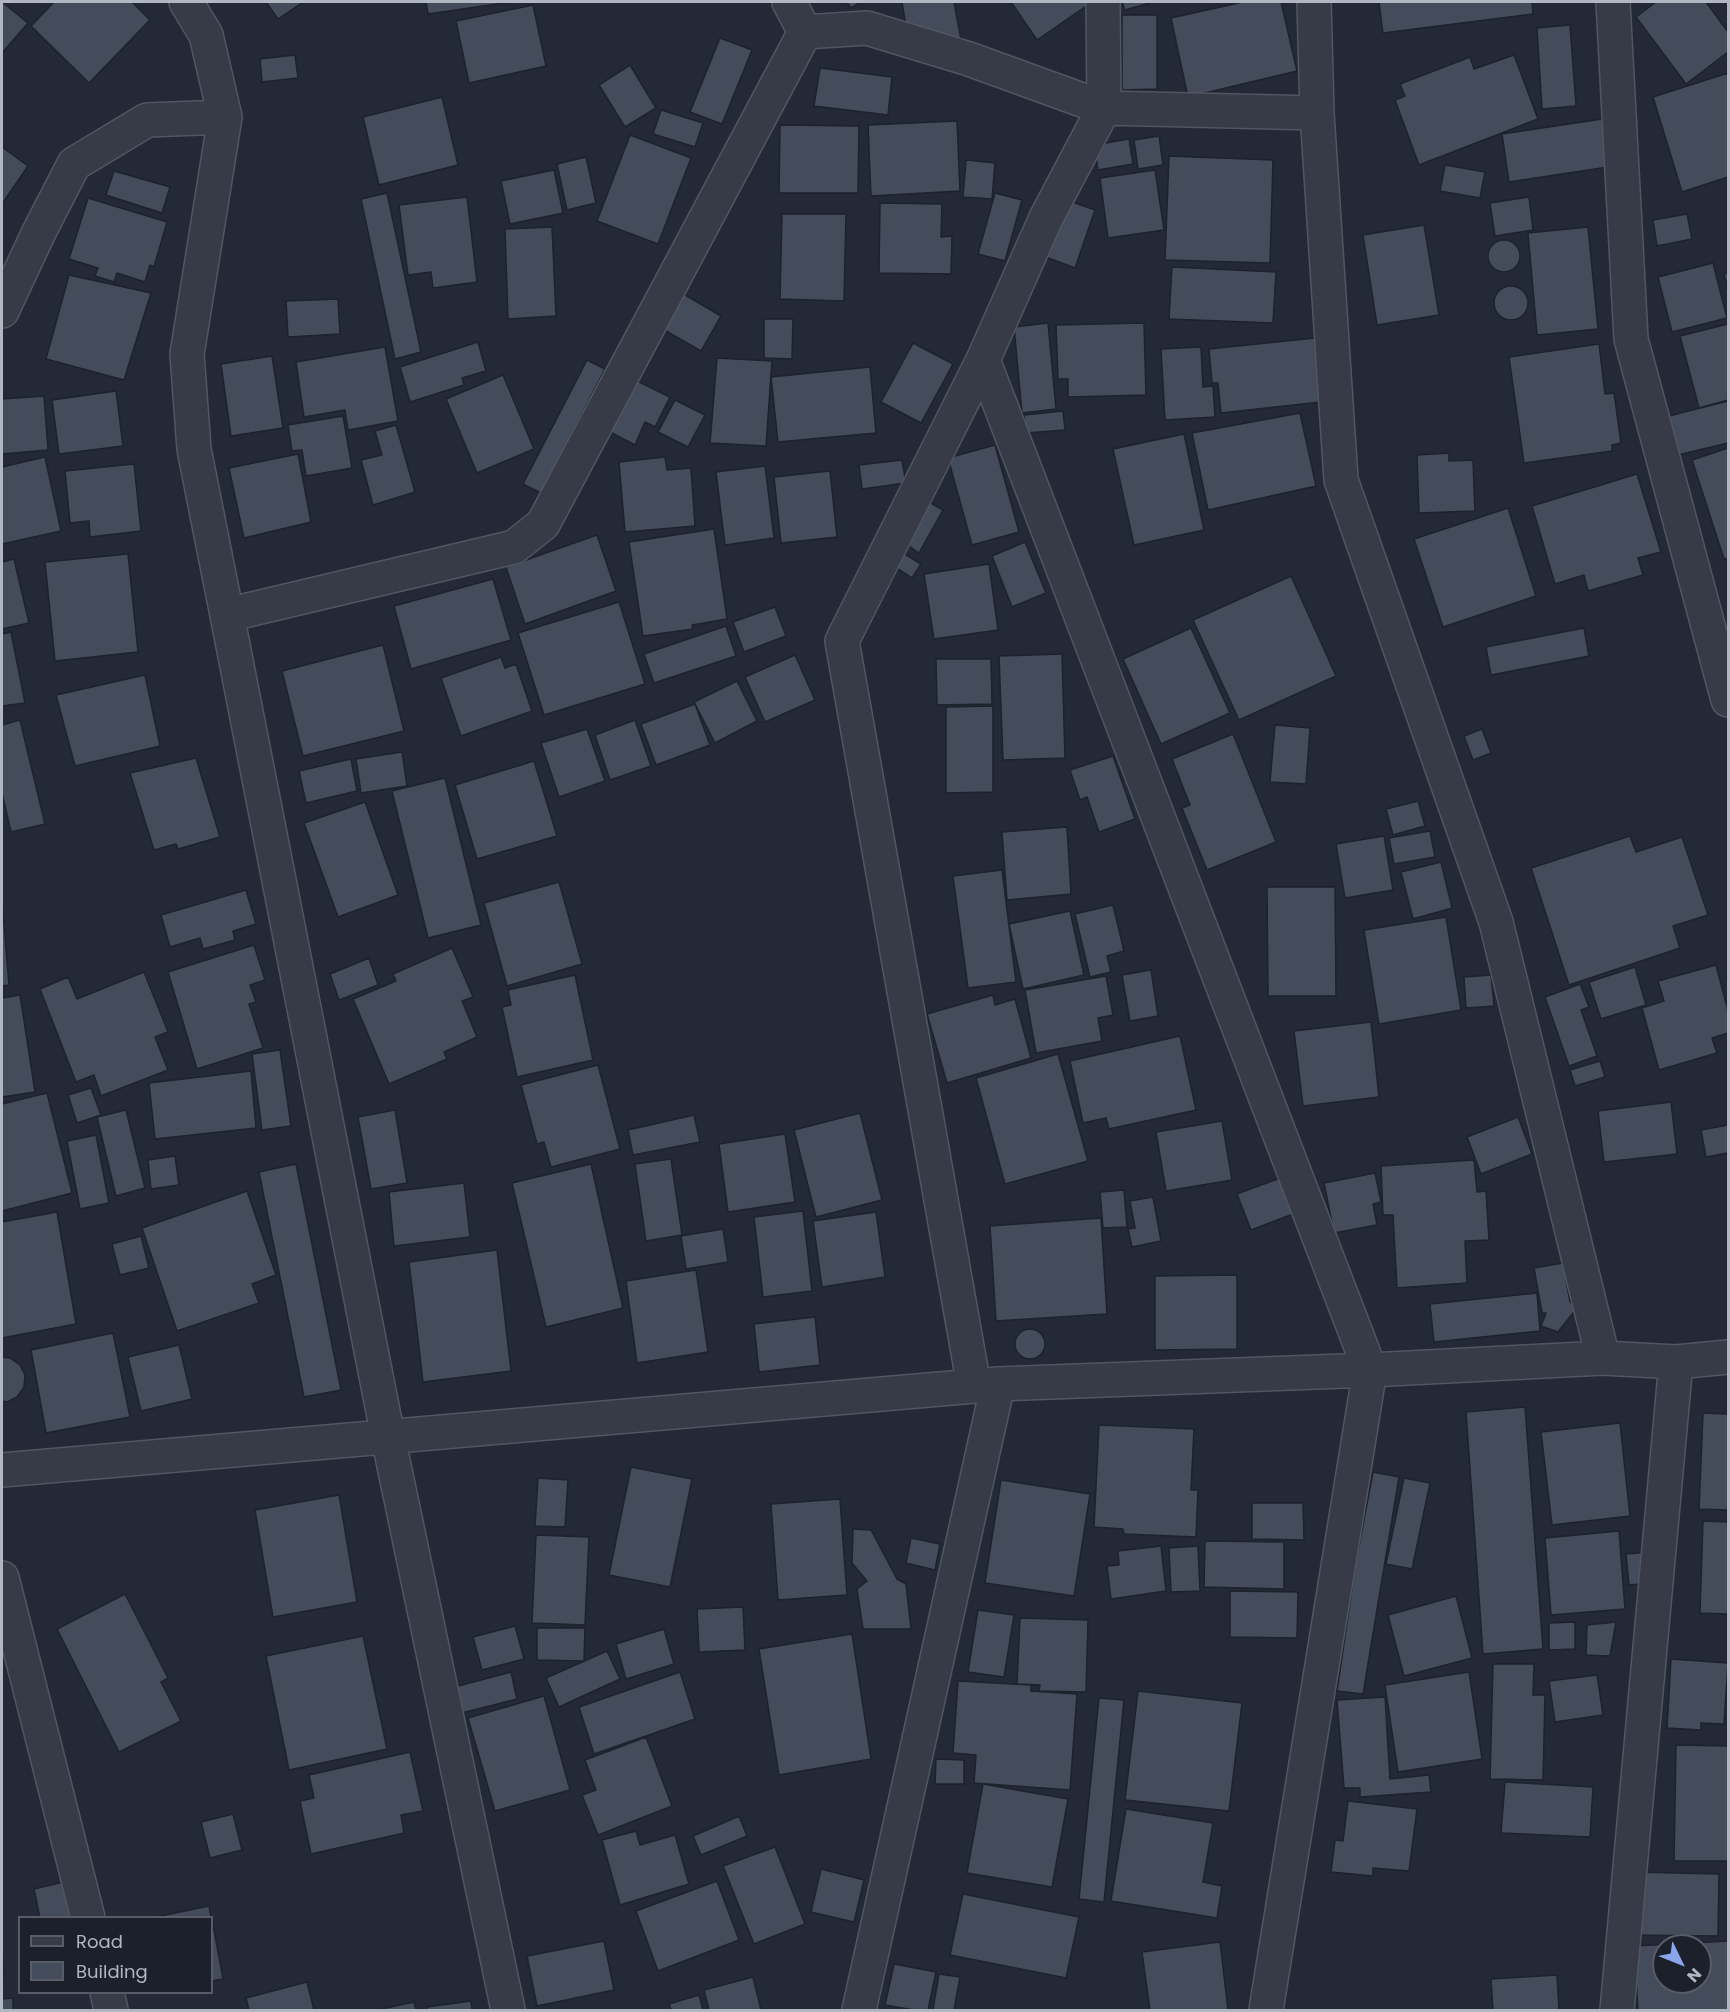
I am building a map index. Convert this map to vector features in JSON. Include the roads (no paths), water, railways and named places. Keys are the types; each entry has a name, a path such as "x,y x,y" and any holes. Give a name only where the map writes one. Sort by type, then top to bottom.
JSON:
{"street":[{"path":"186,2 206,35 225,117 187,354 194,449 388,1437 508,2010"},
{"path":"789,2 806,32"},
{"path":"860,2010 986,1385 842,641 983,360 1046,218 1104,108 1103,2"},
{"path":"1314,2 1317,113 1341,480 1496,922 1603,1358"},
{"path":"1612,2 1631,339 1728,700"},
{"path":"806,32 867,28 969,59 1104,108 1317,113"},
{"path":"227,615 514,547 543,524 806,32"},
{"path":"2,311 74,164 147,120 225,117"},
{"path":"983,360 1370,1370 1266,2010"},
{"path":"2,1470 986,1385 1370,1370 1603,1358 1677,1362 1728,1357"},
{"path":"1617,2010 1677,1362"},
{"path":"2,1578 88,1916"},
{"path":"107,1994 111,2010"}]}
